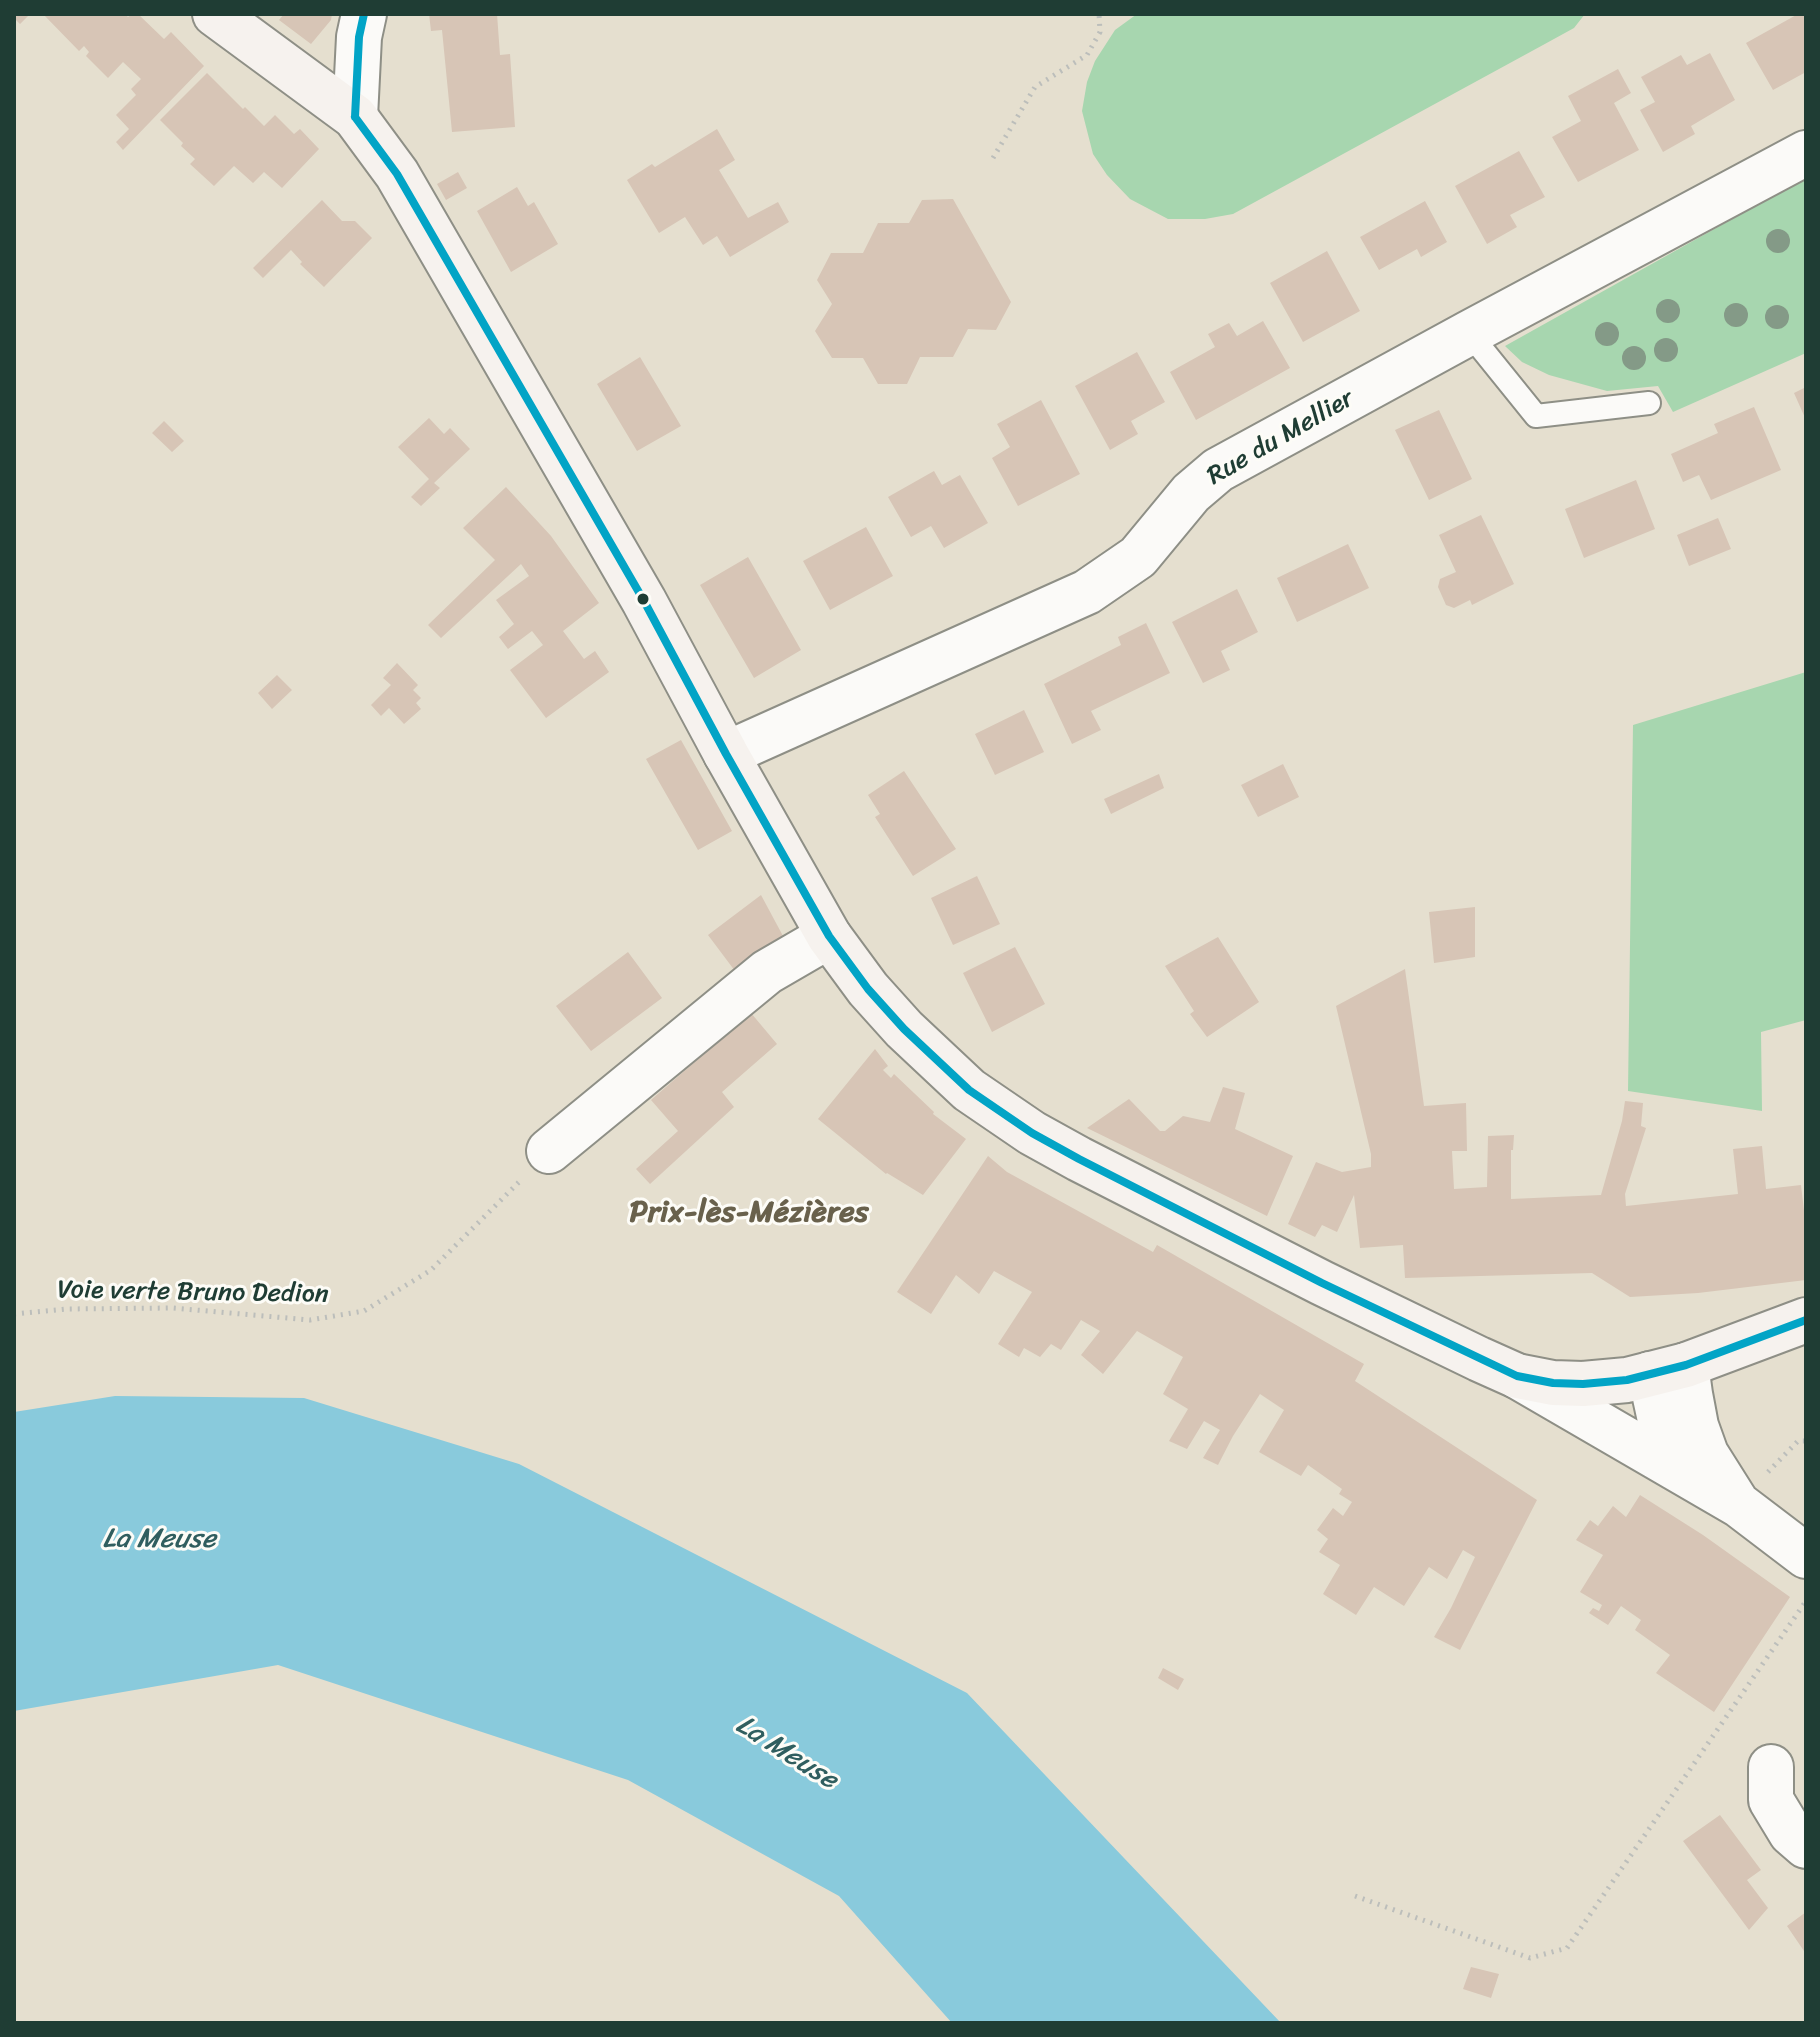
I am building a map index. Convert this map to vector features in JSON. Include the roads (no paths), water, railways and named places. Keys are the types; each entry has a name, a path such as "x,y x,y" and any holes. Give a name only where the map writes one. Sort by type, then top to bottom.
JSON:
{"street":[{"path":"215,14 355,117 397,174 644,601 829,936 868,989 948,1072 999,1112 1079,1159 1322,1283 1517,1376 1739,1505 1806,1556"},
{"path":"355,117 359,37 364,14"},
{"name":"Rue du Mellier","path":"726,754 1087,592 1138,557 1191,493 1218,470 1806,153"},
{"path":"549,1151 767,972 829,936"},
{"path":"1517,1376 1553,1383 1583,1384 1654,1373 1806,1320"},
{"path":"1654,1373 1663,1434 1674,1466"},
{"path":"1654,1373 1690,1394 1696,1426 1706,1454 1739,1505"},
{"path":"1771,1767 1771,1800 1791,1833 1806,1846"}],"lane":[{"path":"1469,333 1536,416 1649,403"}],"water":[{"name":"La Meuse","path":"115,1396 304,1398 519,1464 967,1693 1281,2023 952,2023 839,1896 628,1780 278,1665 14,1711 14,1412"}],"district":[{"name":"Prix-lès-Mézières","path":"749,1213"}]}
